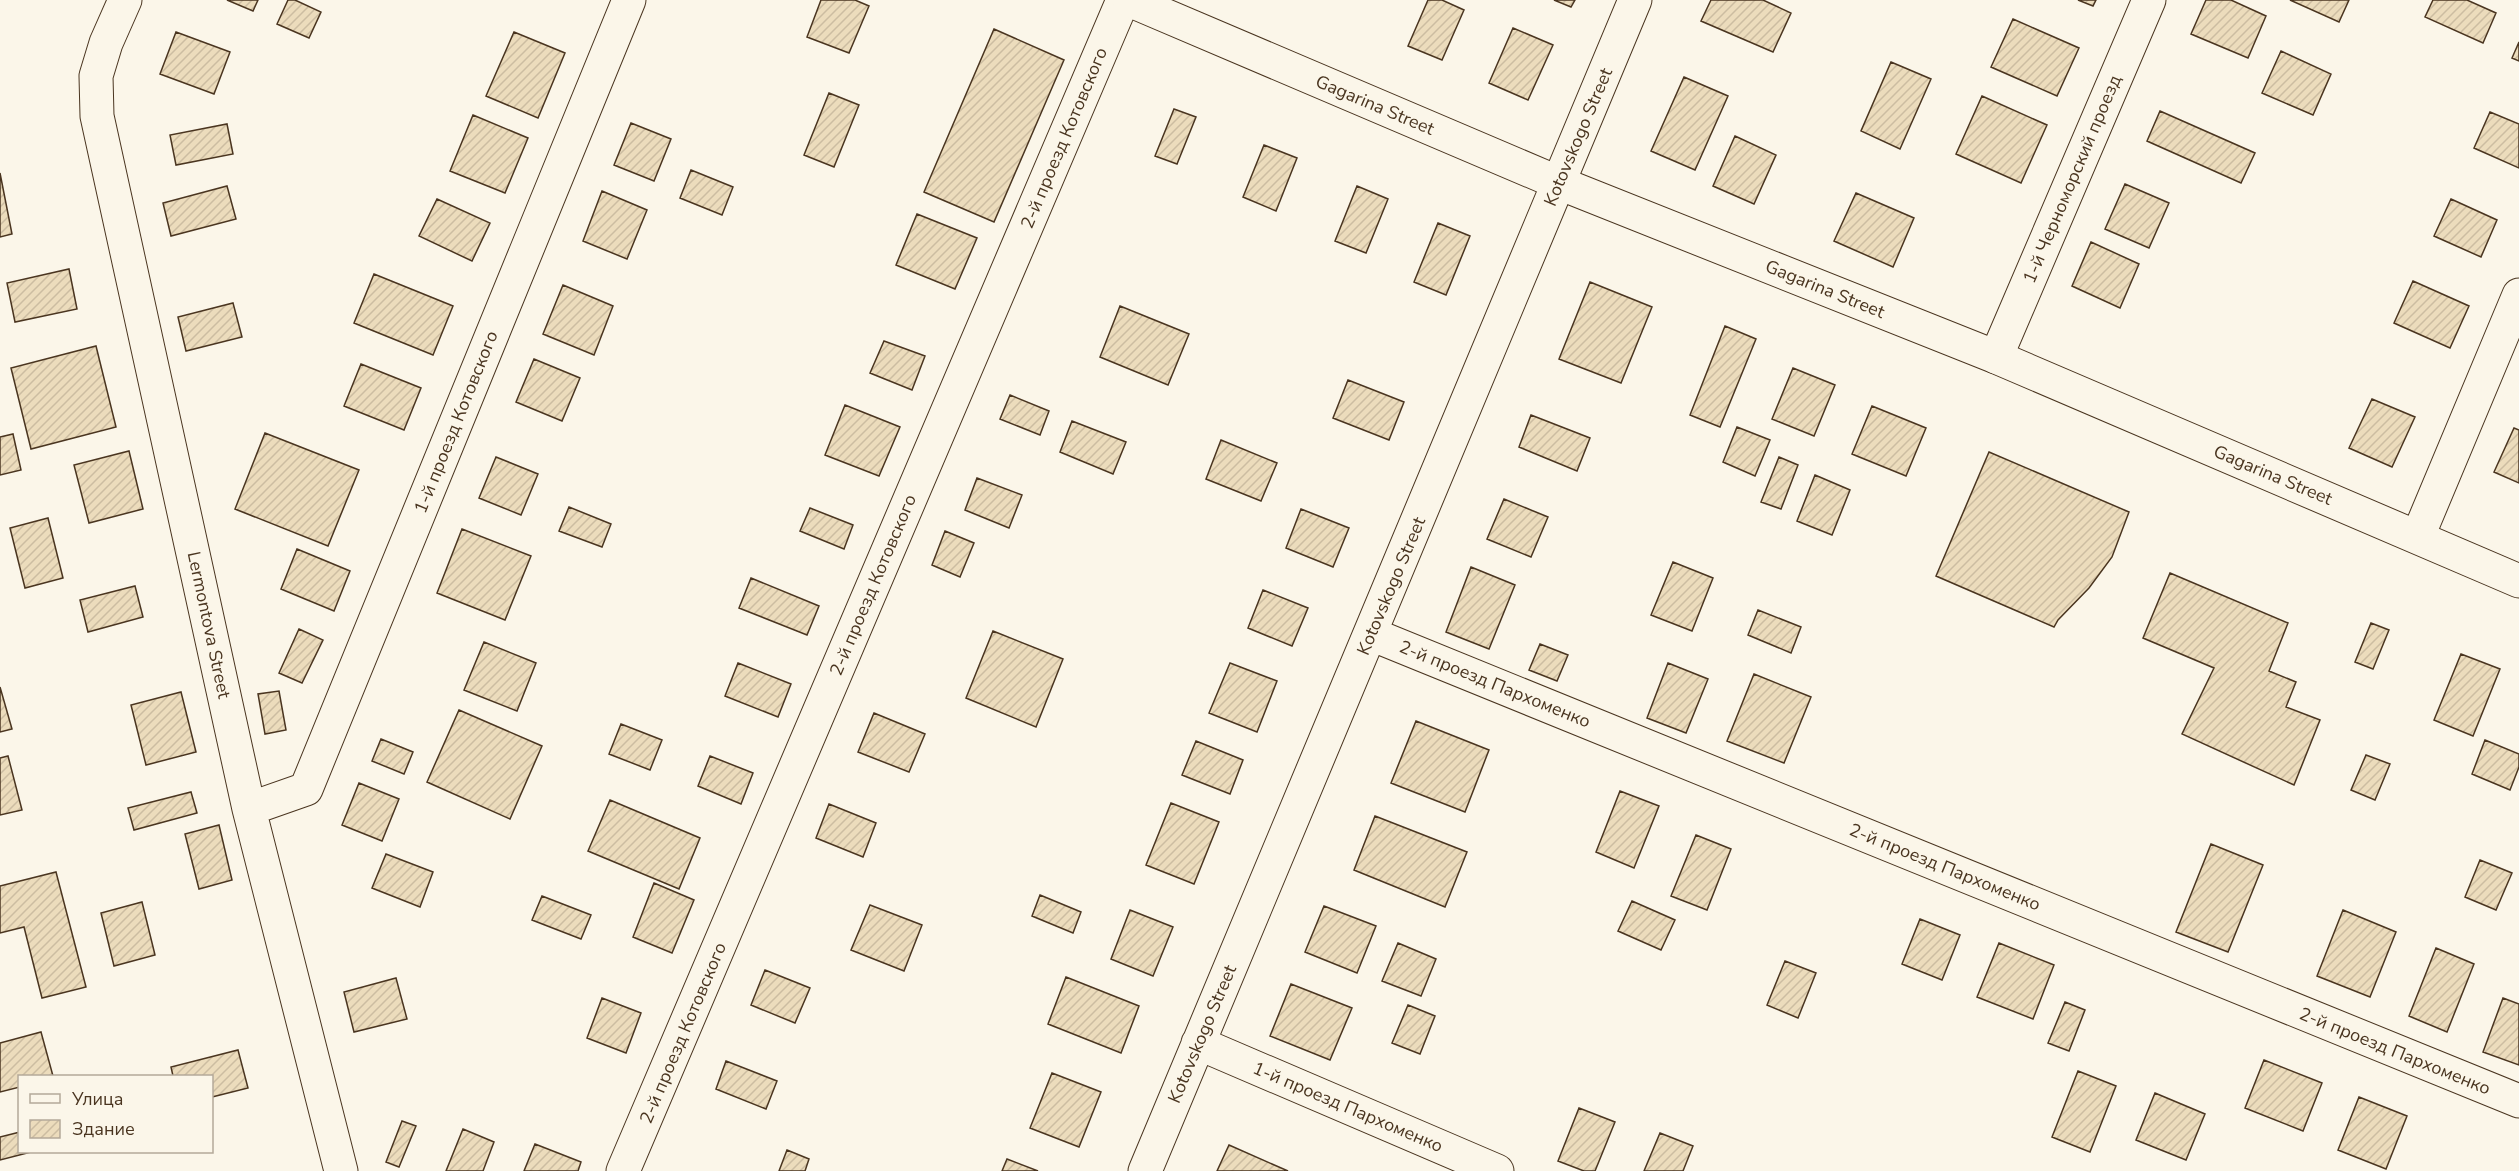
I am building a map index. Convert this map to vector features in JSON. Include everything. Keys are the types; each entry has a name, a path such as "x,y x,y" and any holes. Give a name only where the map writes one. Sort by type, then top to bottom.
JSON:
{"street":[{"name":"Lermontova Street","path":"125,0 106,43 96,76 97,116 249,809 341,1171"},
{"name":"1-й проезд Котовского","path":"249,809 306,789 629,0"},
{"name":"2-й проезд Котовского","path":"623,1171 1123,0"},
{"name":"Gagarina Street","path":"1129,0 1559,183 1996,357 2519,581"},
{"name":"Kotovskogo Street","path":"1145,1171 1635,0"},
{"name":"1-й Черноморский проезд","path":"1996,357 2149,0"},
{"path":"2418,537 2519,295"},
{"name":"2-й проезд Пархоменко","path":"1371,634 2519,1101"},
{"name":"1-й проезд Пархоменко","path":"1198,1043 1497,1171"}],"building":[{"path":"227,0 258,0 253,11"},
{"path":"288,0 295,0 321,12 309,38 277,24"},
{"path":"821,0 855,0 869,6 849,53 807,37"},
{"path":"1428,0 1442,0 1464,10 1442,60 1408,46"},
{"path":"1554,0 1575,0 1571,7"},
{"path":"1711,0 1763,0 1791,13 1773,52 1701,21"},
{"path":"2078,0 2096,0 2093,6"},
{"path":"2206,0 2231,0 2266,16 2248,58 2191,34"},
{"path":"2290,0 2349,0 2339,22"},
{"path":"2433,0 2467,0 2496,13 2483,43 2425,17"},
{"path":"2013,19 2079,48 2057,96 1991,67"},
{"path":"1513,28 1553,45 1528,100 1489,83"},
{"path":"994,29 1064,60 994,222 924,192"},
{"path":"176,32 230,52 214,94 160,74"},
{"path":"514,32 565,53 538,118 486,96"},
{"path":"2519,42 2519,61 2512,58"},
{"path":"2281,51 2331,74 2313,115 2262,93"},
{"path":"1891,62 1931,79 1900,149 1861,131"},
{"path":"1684,77 1728,96 1695,170 1651,151"},
{"path":"829,93 859,105 834,167 804,155"},
{"path":"1982,96 2047,125 2021,183 1956,154"},
{"path":"1174,109 1196,117 1177,164 1155,156"},
{"path":"2160,111 2255,153 2241,183 2147,141"},
{"path":"2490,112 2519,124 2519,168 2474,148"},
{"path":"473,115 528,138 505,193 450,171"},
{"path":"631,123 671,139 654,181 614,165"},
{"path":"227,124 233,154 176,165 170,135"},
{"path":"1735,136 1776,155 1754,204 1713,186"},
{"path":"1264,145 1297,158 1276,211 1243,197"},
{"path":"691,170 733,187 722,215 680,198"},
{"path":"0,173 12,234 0,237"},
{"path":"2125,184 2169,203 2149,248 2105,229"},
{"path":"227,186 236,219 171,236 163,203"},
{"path":"1357,186 1388,199 1366,253 1335,241"},
{"path":"602,191 647,210 627,259 583,241"},
{"path":"1856,193 1914,218 1893,267 1834,241"},
{"path":"437,199 490,223 472,261 419,236"},
{"path":"2451,199 2497,220 2481,257 2434,236"},
{"path":"917,214 977,238 955,289 896,265"},
{"path":"1438,223 1470,236 1446,295 1414,282"},
{"path":"2091,242 2139,264 2120,308 2072,286"},
{"path":"69,269 77,309 15,322 7,283"},
{"path":"374,274 453,306 433,355 354,323"},
{"path":"2413,281 2469,306 2450,348 2394,323"},
{"path":"1590,282 1652,307 1621,383 1559,359"},
{"path":"563,285 613,306 594,355 543,334"},
{"path":"233,303 242,337 186,351 178,317"},
{"path":"1120,306 1189,334 1168,385 1100,357"},
{"path":"1725,326 1756,339 1720,427 1690,415"},
{"path":"884,341 925,356 912,390 870,373"},
{"path":"96,346 116,427 31,449 11,368"},
{"path":"534,359 580,378 562,421 516,402"},
{"path":"361,364 421,388 404,430 344,406"},
{"path":"1793,368 1835,385 1814,436 1772,419"},
{"path":"1348,380 1404,402 1389,440 1333,418"},
{"path":"1010,395 1049,411 1040,435 1000,419"},
{"path":"2372,399 2415,417 2392,467 2349,448"},
{"path":"845,405 900,427 879,476 825,455"},
{"path":"1872,406 1926,428 1906,476 1852,454"},
{"path":"1531,415 1590,438 1577,471 1519,447"},
{"path":"1072,421 1126,442 1113,474 1060,452"},
{"path":"1737,427 1770,440 1755,476 1723,462"},
{"path":"2514,428 2519,430 2519,483 2494,472"},
{"path":"265,433 359,470 328,546 235,509"},
{"path":"13,434 21,470 0,475 0,437"},
{"path":"1221,440 1277,463 1261,501 1206,479"},
{"path":"129,451 143,509 89,523 74,465"},
{"path":"1989,452 2129,512 2112,557 2089,588 2054,627 1936,576"},
{"path":"496,457 538,474 521,515 479,498"},
{"path":"1779,457 1798,465 1781,509 1761,502"},
{"path":"1815,475 1850,490 1832,535 1797,521"},
{"path":"977,478 1022,495 1009,528 965,510"},
{"path":"1504,499 1548,517 1531,557 1487,539"},
{"path":"569,507 611,524 602,547 559,531"},
{"path":"810,508 853,525 844,549 800,531"},
{"path":"1301,509 1349,528 1333,567 1286,548"},
{"path":"48,518 63,578 25,588 10,528"},
{"path":"462,529 531,556 505,620 437,593"},
{"path":"945,531 974,543 960,577 932,565"},
{"path":"297,549 350,571 334,611 281,589"},
{"path":"1673,562 1713,578 1692,631 1651,615"},
{"path":"1471,567 1515,585 1489,649 1446,632"},
{"path":"2170,573 2288,623 2269,671 2296,682 2286,707 2320,720 2294,785 2182,734 2214,668 2143,638"},
{"path":"751,578 819,606 807,635 739,608"},
{"path":"135,586 143,617 88,632 80,600"},
{"path":"1263,590 1308,608 1292,646 1248,628"},
{"path":"1758,610 1801,627 1791,653 1748,635"},
{"path":"2371,623 2389,630 2373,669 2355,662"},
{"path":"299,629 323,640 302,683 279,673"},
{"path":"993,631 1063,659 1036,727 966,698"},
{"path":"484,642 536,663 517,711 464,690"},
{"path":"1540,644 1568,655 1557,681 1529,670"},
{"path":"2461,654 2500,669 2473,736 2434,720"},
{"path":"738,663 791,684 778,717 725,696"},
{"path":"1230,663 1277,681 1257,732 1209,713"},
{"path":"1668,663 1708,679 1686,733 1647,718"},
{"path":"1754,674 1811,697 1784,763 1727,741"},
{"path":"0,687 12,729 0,732"},
{"path":"279,691 286,730 265,734 258,694"},
{"path":"181,692 196,752 146,765 131,705"},
{"path":"459,710 542,746 510,819 427,782"},
{"path":"874,713 925,734 909,772 858,752"},
{"path":"1416,721 1489,750 1465,812 1391,783"},
{"path":"621,724 662,740 650,770 609,754"},
{"path":"381,739 413,752 404,774 372,761"},
{"path":"2485,740 2519,754 2519,767 2510,790 2472,774"},
{"path":"1196,741 1243,760 1230,794 1182,775"},
{"path":"2366,755 2390,764 2375,800 2351,790"},
{"path":"8,756 22,810 0,815 0,758"},
{"path":"710,756 753,773 741,804 698,786"},
{"path":"359,783 399,799 382,841 342,825"},
{"path":"1620,791 1659,806 1634,868 1596,852"},
{"path":"191,792 197,813 134,830 128,808"},
{"path":"610,800 700,838 679,889 588,851"},
{"path":"1171,803 1219,822 1194,884 1146,865"},
{"path":"829,804 876,823 863,857 816,838"},
{"path":"1375,816 1467,852 1445,907 1354,870"},
{"path":"219,825 232,880 199,889 185,834"},
{"path":"1696,835 1731,849 1707,910 1671,896"},
{"path":"2211,844 2263,865 2228,952 2176,932"},
{"path":"386,854 433,872 420,907 372,888"},
{"path":"2480,860 2512,873 2496,910 2465,897"},
{"path":"56,872 86,987 42,998 24,927 0,933 0,886"},
{"path":"654,883 694,900 672,953 633,937"},
{"path":"1040,895 1081,912 1073,933 1032,916"},
{"path":"542,896 591,915 581,939 532,920"},
{"path":"1632,901 1675,920 1661,950 1618,931"},
{"path":"142,902 155,955 114,966 101,913"},
{"path":"870,905 922,925 904,971 851,950"},
{"path":"1324,906 1376,926 1357,973 1305,952"},
{"path":"1130,910 1173,927 1153,976 1111,959"},
{"path":"2343,910 2396,932 2370,997 2317,976"},
{"path":"1920,919 1960,935 1942,980 1902,964"},
{"path":"1398,943 1436,959 1421,996 1382,981"},
{"path":"1999,943 2054,965 2033,1019 1977,997"},
{"path":"2436,948 2474,964 2447,1032 2409,1016"},
{"path":"1785,961 1816,973 1798,1018 1767,1005"},
{"path":"765,970 810,988 795,1023 751,1005"},
{"path":"1066,977 1139,1006 1121,1053 1048,1024"},
{"path":"396,978 407,1019 354,1032 344,992"},
{"path":"1291,984 1352,1008 1330,1060 1270,1036"},
{"path":"602,998 641,1013 626,1053 587,1038"},
{"path":"2503,998 2519,1004 2519,1065 2483,1052"},
{"path":"2065,1002 2085,1010 2069,1051 2048,1043"},
{"path":"1408,1005 1435,1016 1420,1054 1392,1043"},
{"path":"41,1032 53,1075 18,1075 18,1088 0,1092 0,1043"},
{"path":"238,1050 248,1088 213,1097 213,1075 173,1075 171,1067"},
{"path":"2264,1060 2322,1083 2303,1131 2245,1108"},
{"path":"726,1061 777,1081 766,1109 716,1089"},
{"path":"2078,1071 2116,1086 2090,1152 2052,1137"},
{"path":"1052,1073 1101,1092 1079,1147 1030,1128"},
{"path":"2155,1093 2205,1114 2186,1160 2136,1140"},
{"path":"2359,1097 2407,1116 2386,1169 2338,1150"},
{"path":"1579,1108 1615,1122 1595,1171 1584,1171 1558,1161"},
{"path":"402,1121 416,1126 399,1167 386,1162"},
{"path":"463,1129 494,1142 483,1171 446,1171"},
{"path":"18,1132 18,1153 27,1153 0,1160 0,1137"},
{"path":"1660,1133 1693,1146 1683,1171 1644,1171"},
{"path":"535,1144 581,1162 578,1171 524,1171"},
{"path":"1229,1145 1288,1171 1217,1171"},
{"path":"787,1150 809,1159 805,1171 779,1171"},
{"path":"1007,1159 1038,1171 1002,1171"}]}
